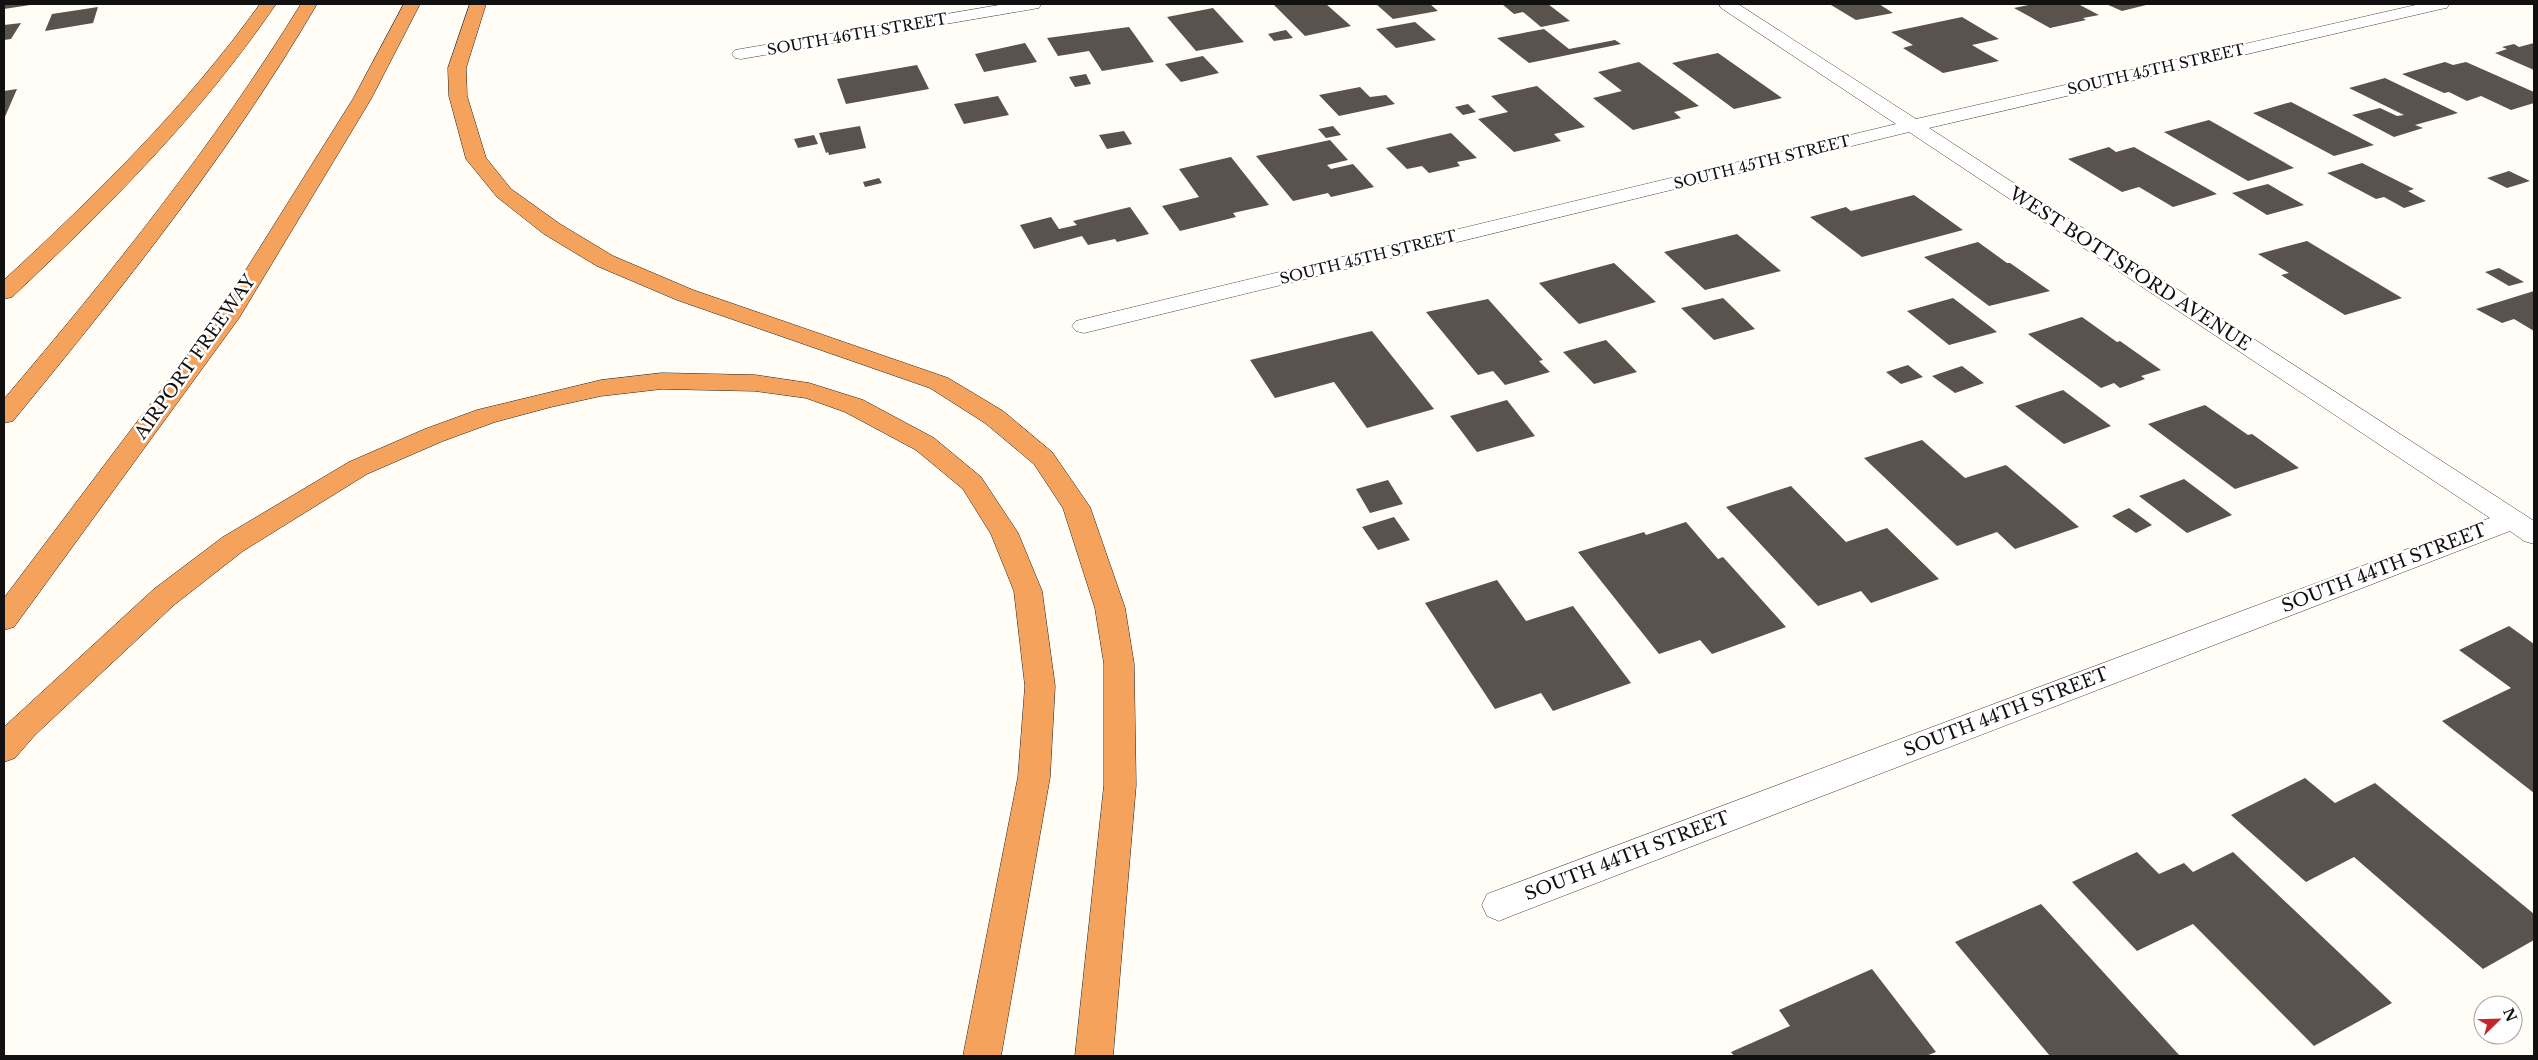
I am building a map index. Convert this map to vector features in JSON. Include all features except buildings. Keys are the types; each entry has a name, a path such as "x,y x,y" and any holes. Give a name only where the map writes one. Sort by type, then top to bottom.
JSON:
{"highway":[{"path":"4,292 81,221 163,136 207,87 268,4"},
{"path":"4,415 120,277 208,161 276,62 309,4"},
{"name":"AIRPORT FREEWAY","path":"4,619 227,318 362,98 412,4"},
{"path":"478,4 457,68 458,96 476,159 504,193 552,229 605,261 685,295 939,383 994,417 1043,458 1076,508 1110,608 1119,664 1120,786 1094,1056"},
{"path":"4,749 24,726 164,597 233,544 358,468 486,416 601,388 662,380 756,383 809,391 854,406 924,444 972,483 1004,533 1028,591 1040,686 1034,777 982,1056"}],"street":[{"name":"SOUTH 46TH STREET","path":"741,54 1033,4"},
{"name":"WEST BOTTSFORD AVENUE","path":"1727,4 2523,527"},
{"name":"SOUTH 45TH STREET","path":"1084,326 1911,126 2441,4"},
{"name":"SOUTH 44TH STREET","path":"1500,905 2523,527"}]}
